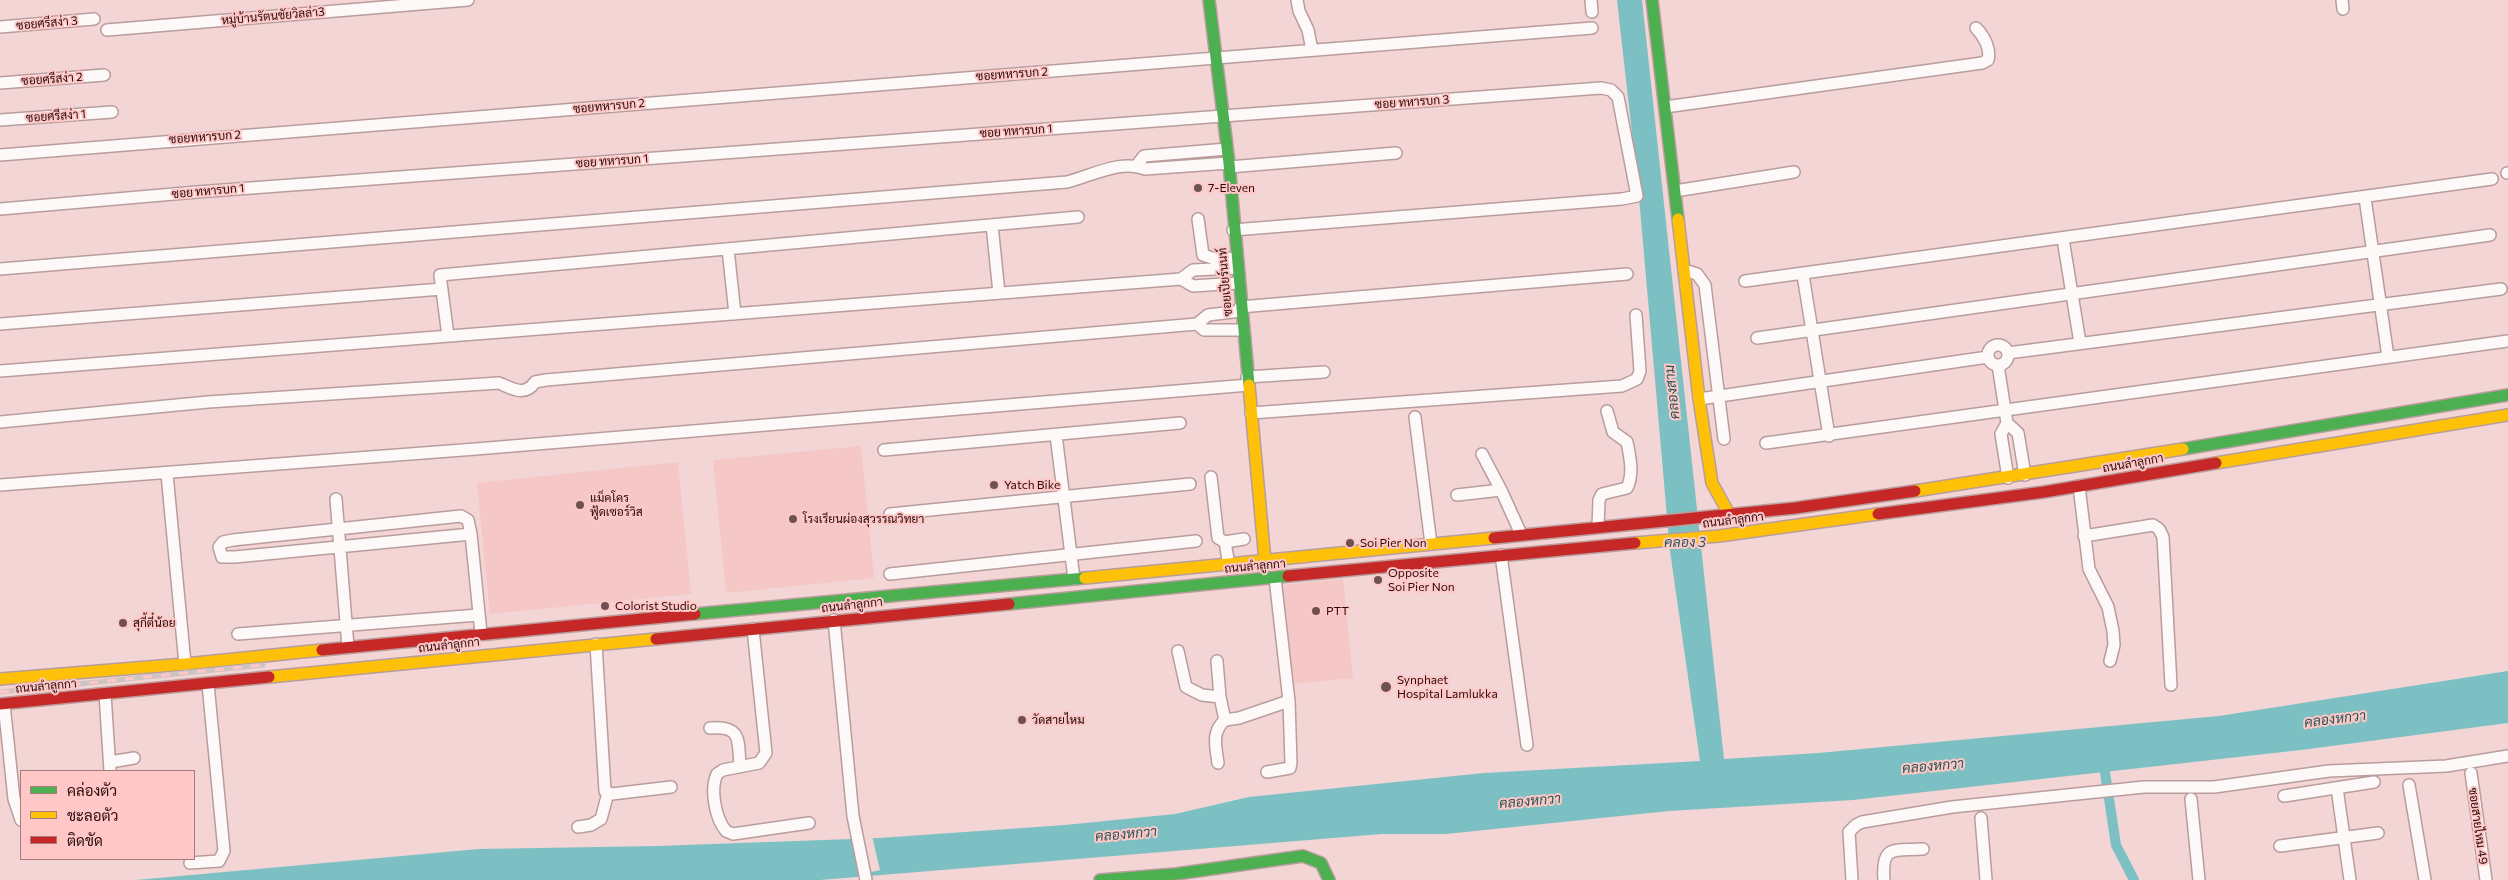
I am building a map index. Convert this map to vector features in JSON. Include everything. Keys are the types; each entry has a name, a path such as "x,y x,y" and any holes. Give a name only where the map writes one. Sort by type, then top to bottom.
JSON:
{"main road":[{"name":"ซอยเปียร์นนท์","path":"1209,0 1228,149 1233,230 1265,561"},
{"path":"1652,0 1699,399 1712,483 1729,514"},
{"name":"ถนนลำลูกกา","path":"0,678 185,664 481,633 1229,565 1521,534 1795,508 2025,476 2508,395"},
{"name":"ถนนลำลูกกา","path":"2,704 1501,554 1719,536 2079,486 2508,416"},
{"path":"1014,585 1018,603"},
{"path":"1100,880 1176,874 1304,856 1315,858 1322,862 1327,869 1329,880"},
{"path":"1318,880 1318,871 1322,862"}],"street":[{"name":"หมู่บ้านรัตนชัยวิลล่า3","path":"107,30 468,0"},
{"path":"1297,0 1299,11 1308,30 1312,50"},
{"name":"ซอยศรีสง่า 3","path":"0,28 94,19"},
{"name":"ซอยทหารบก 2","path":"0,155 1592,28"},
{"path":"1666,107 1982,63 1988,60 1989,54 1985,40 1976,28"},
{"name":"ซอยศรีสง่า 2","path":"0,83 104,75"},
{"name":"ซอย ทหารบก 3","path":"1224,116 1601,88 1611,90 1618,96 1637,196 1622,199 1233,230"},
{"name":"ซอยศรีสง่า 1","path":"0,120 112,112"},
{"name":"ซอย ทหารบก 1","path":"0,209 197,192 1224,116"},
{"path":"1137,165 1144,156 1228,149"},
{"path":"0,269 1067,182 1116,167 1137,165 1146,169 1396,153"},
{"path":"1675,191 1794,172"},
{"path":"1745,281 2365,198 2492,179"},
{"path":"2365,198 2388,357"},
{"path":"448,336 440,275 1078,217"},
{"path":"1198,219 1203,255 1237,263"},
{"path":"992,224 999,293"},
{"path":"1756,338 2490,235"},
{"path":"2063,239 2080,344"},
{"path":"728,249 735,314"},
{"path":"0,371 1182,279 1193,270 1237,263"},
{"path":"1684,270 1697,274 1705,285 1724,439"},
{"path":"0,422 208,402 499,383 514,391 523,392 530,389 536,382 546,380 1197,324 1208,315 1241,309 1626,274"},
{"path":"1803,274 1830,436"},
{"path":"1182,279 1193,286 1238,283"},
{"path":"0,324 442,289"},
{"path":"2008,353 2381,303 2501,289"},
{"path":"1251,413 1622,386 1637,379 1640,371 1636,315"},
{"path":"1197,324 1204,330 1244,330"},
{"path":"1766,443 1830,436 2005,409 2508,341"},
{"path":"1998,345 2006,349 2008,353 2006,362 1998,365 1990,362 1988,357 1990,349 1998,345"},
{"path":"1699,399 1821,383 1988,357"},
{"path":"1998,365 2007,423 2001,434 2008,478"},
{"path":"0,485 167,474 1248,381 1324,372"},
{"path":"1598,527 1599,500 1602,494 1627,488 1630,481 1631,466 1627,442 1613,432 1607,411"},
{"path":"1415,417 1431,544"},
{"path":"884,450 1180,423"},
{"path":"2007,423 2018,433 2025,476"},
{"path":"1056,435 1074,579"},
{"path":"1482,454 1521,534"},
{"path":"167,474 185,664"},
{"path":"1211,477 1216,534 1221,542 1244,539"},
{"path":"890,514 1190,484"},
{"path":"2079,486 2089,569 2108,607 2114,631 2110,660"},
{"path":"1457,495 1501,490"},
{"path":"336,498 348,647"},
{"path":"471,534 226,557 220,554 219,547 223,542 232,540 461,516 468,520 471,534 481,633"},
{"path":"401,522 403,541"},
{"path":"2084,536 2153,525 2159,529 2163,537 2171,685"},
{"path":"266,536 269,554"},
{"path":"890,574 1196,542"},
{"path":"1226,542 1229,565"},
{"path":"1501,554 1527,745"},
{"path":"1267,772 1290,768 1289,700 1275,578"},
{"path":"238,634 478,615"},
{"path":"834,620 852,816 866,879"},
{"path":"753,629 766,753 759,763 723,770 714,780 718,819 726,831 733,834 809,823"},
{"path":"578,826 592,825 601,819 608,793 604,783 596,644"},
{"path":"1178,652 1186,687 1202,695 1220,697"},
{"path":"1217,661 1220,697 1225,720"},
{"path":"190,863 219,860 224,851 208,684"},
{"path":"104,694 110,766 134,758"},
{"path":"1218,763 1214,736 1220,724 1225,720 1239,718 1289,700"},
{"path":"2,704 14,798 20,817"},
{"path":"710,728 724,727 733,731 737,736 740,766"},
{"path":"1852,880 1849,832 1856,825 1944,808 2144,787 2214,787 2329,771 2446,766 2508,756"},
{"name":"ซอยสายไหม 49","path":"2471,773 2486,880"},
{"path":"2284,796 2374,782"},
{"path":"2409,785 2424,880"},
{"path":"608,793 670,788"},
{"path":"2337,788 2350,880"},
{"path":"2191,800 2199,880"},
{"path":"1981,818 1986,880"},
{"path":"2280,846 2378,833"},
{"path":"1884,880 1883,862 1886,855 1892,851 1924,849"}],"shaded area":[{"name":"โรงเรียนผ่องสุวรรณวิทยา","path":"861,446 874,578 726,593 713,460"},
{"path":"678,462 691,594 490,614 477,483"},
{"path":"1343,579 1353,678 1291,684 1280,585"}],"water":[{"path":"1617,0 1642,0 1724,759 1818,753 2219,716 2508,671 2508,723 2301,750 1853,800 1669,811 1446,834 1382,834 820,880 136,880 479,849 658,846 879,838 1065,825 1175,814 1249,797 1484,773 1700,761 1670,551 1638,186"}],"pier":[{"path":"859,836 872,836 880,870 867,873"}],"waterway":[{"path":"2103,759 2116,845 2134,880"}],"railway":[{"path":"0,692 263,665"}],"traffic: fast":[{"path":"1209,0 1229,163 1249,385"},
{"path":"1652,0 1678,219"},
{"path":"2183,449 2508,395"},
{"path":"1009,604 1288,576"},
{"path":"695,614 1085,578"},
{"path":"1100,880 1176,874 1303,856 1321,863 1329,880"}],"traffic: slow":[{"path":"1678,219 1699,399 1712,483 1729,514"},
{"path":"1249,385 1265,561"},
{"path":"2216,463 2508,415"},
{"path":"1915,491 2183,449"},
{"path":"1635,543 1719,536 1878,514"},
{"path":"1085,578 1494,538"},
{"path":"269,677 656,639"},
{"path":"0,679 185,664 322,650"}],"traffic: jam":[{"path":"1878,514 2044,492 2216,463"},
{"path":"1494,538 1795,508 1915,491"},
{"path":"1288,576 1635,543"},
{"path":"656,639 1009,604"},
{"path":"322,650 695,614"},
{"path":"0,704 269,677"}],"place":[{"name":"7-Eleven","path":"1198,188"},
{"name":"Yatch Bike","path":"994,485"},
{"name":"แม็คโคร ฟู้ดเซอร์วิส","path":"580,505"},
{"name":"โรงเรียนผ่องสุวรรณวิทยา","path":"793,519"},
{"name":"Soi Pier Non","path":"1350,543"},
{"name":"Opposite Soi Pier Non","path":"1378,580"},
{"name":"Colorist Studio","path":"605,606"},
{"name":"PTT","path":"1316,611"},
{"name":"สุกี้ตี๋น้อย","path":"123,623"},
{"name":"Synphaet Hospital Lamlukka","path":"1386,687"},
{"name":"วัดสายไหม","path":"1022,720"}],"water label":[{"name":"คลองสาม","path":"1672,392"},
{"name":"คลอง 3","path":"1685,542"},
{"name":"คลองหกวา","path":"2335,719"},
{"name":"คลองหกวา","path":"1933,766"},
{"name":"คลองหกวา","path":"1530,801"},
{"name":"คลองหกวา","path":"1126,834"}]}
